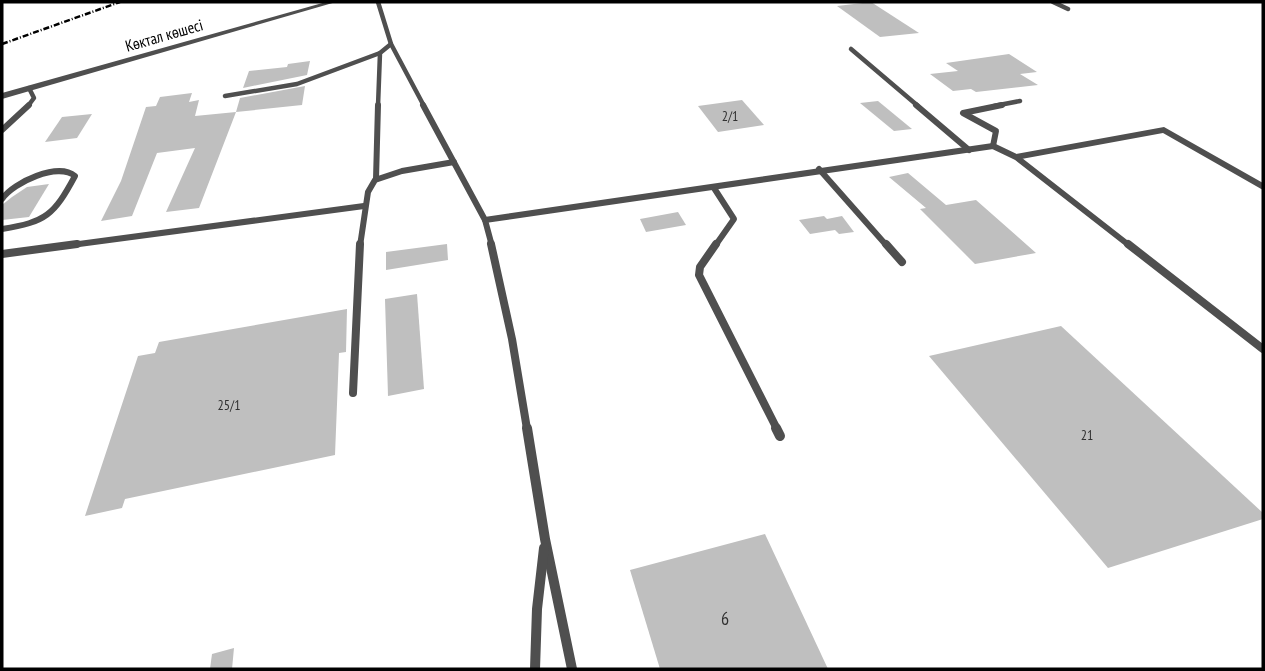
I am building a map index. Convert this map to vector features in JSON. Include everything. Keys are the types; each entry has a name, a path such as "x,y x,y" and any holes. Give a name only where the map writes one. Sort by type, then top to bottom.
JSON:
{"street":[{"name":"Көктал көшесі","path":"2,96 277,13 333,2"},
{"path":"1016,157 1164,130 1263,187"}],"lane":[{"path":"379,2 391,44 485,220 506,302 545,538 572,669"},
{"path":"1053,2 1068,9"},
{"path":"225,96 297,85 380,53 391,44"},
{"path":"851,49 969,150"},
{"path":"354,393 364,206 376,179 382,73 380,53"},
{"path":"2,130 27,108 34,98 29,88"},
{"path":"993,146 996,131 963,113 1020,101"},
{"path":"485,220 714,188 820,169 993,146 1016,157 1263,349"},
{"path":"376,179 454,162"},
{"path":"820,169 902,262"},
{"path":"2,199 14,184 23,180 67,172 75,176 57,211 47,220 2,229"},
{"path":"714,188 734,219 700,267 699,275 780,436"},
{"path":"2,254 364,206"},
{"path":"535,669 537,610 545,538"}],"building":[{"path":"871,2 919,33 880,37 837,6"},
{"path":"1009,54 1037,72 1020,74 1038,85 976,92 971,89 953,91 930,74 958,71 946,63"},
{"path":"310,61 307,75 243,88 249,71 287,67 288,64"},
{"path":"305,86 302,105 236,112 240,98"},
{"path":"192,93 189,102 199,100 195,116 236,112 199,208 166,212 195,148 157,153 132,216 101,221 121,181 146,107 156,106 160,97"},
{"path":"742,100 764,125 718,132 698,106"},
{"path":"878,101 912,129 894,131 860,103"},
{"path":"92,114 77,138 45,142 62,117"},
{"path":"908,173 946,205 976,200 1036,253 975,264 920,209 926,208 889,177"},
{"path":"49,184 29,217 2,220 2,205 12,197 27,187"},
{"path":"678,212 686,225 646,232 640,219"},
{"path":"824,216 827,219 842,216 854,232 839,234 835,230 810,234 799,220"},
{"path":"447,244 448,260 386,270 386,252"},
{"path":"417,294 424,389 388,396 385,299"},
{"path":"347,309 346,352 339,353 335,455 125,499 122,508 85,516 138,356 155,353 159,342"},
{"path":"1061,326 1263,513 1263,519 1108,568 929,356"},
{"path":"765,534 828,669 660,669 630,570"},
{"path":"234,648 232,669 210,669 212,654"}],"railway":[{"path":"2,44 120,2"}]}
